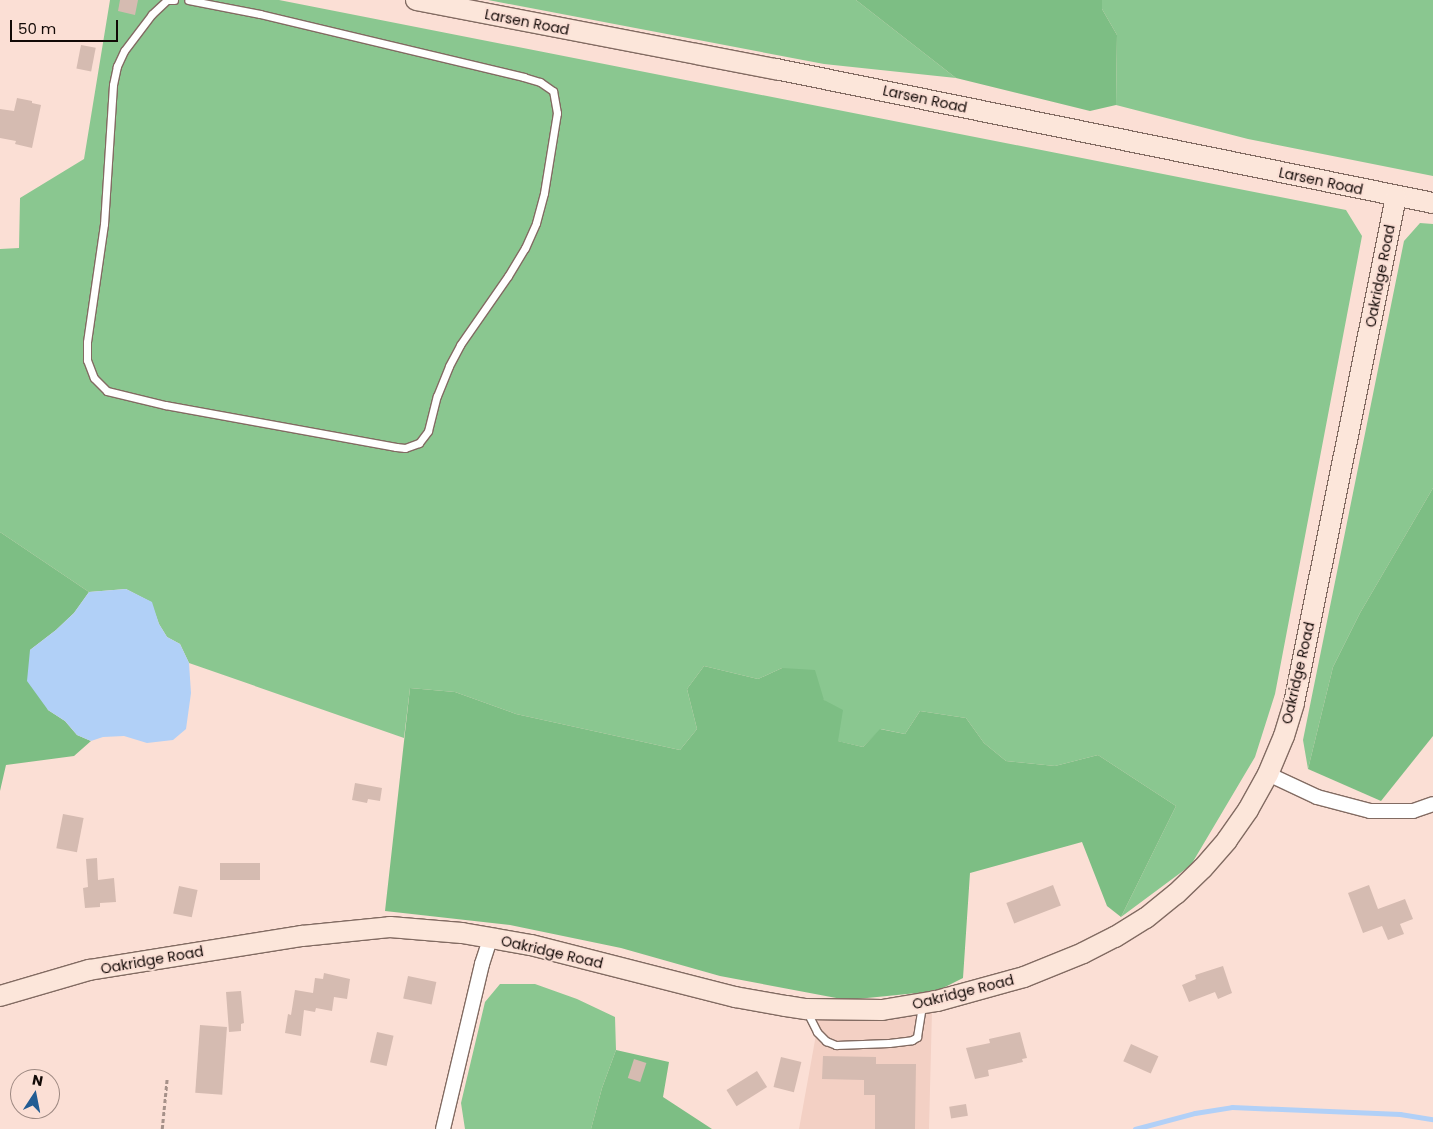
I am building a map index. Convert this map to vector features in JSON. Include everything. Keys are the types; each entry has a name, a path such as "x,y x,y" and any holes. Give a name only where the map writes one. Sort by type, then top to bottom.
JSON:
{"street":[{"name":"Larsen Road","path":"416,0 776,69 1396,197 1433,203"},
{"name":"Oakridge Road","path":"0,996 89,970 311,935 390,927 462,932 531,945 735,997 806,1009 858,1011 922,1004 1024,977 1084,953 1146,918 1176,894 1209,861 1248,810 1268,774 1284,736 1294,702 1396,197"},
{"path":"1268,774 1317,797 1370,811 1413,811 1433,804"},
{"path":"443,1129 490,937"}],"lane":[{"path":"174,0 167,0 152,14 124,51 113,85 104,224 87,342 87,360 94,378 107,391 165,404 396,447 405,448 419,443 428,431 437,396 448,366 460,345 508,276 525,248 536,223 544,193 557,113 553,91 540,82 524,77 260,14 188,0"},
{"path":"806,1009 817,1032 826,1041 836,1045 912,1040 917,1037 919,1030 922,1004"}],"path":[{"path":"162,1129 167,1078"}],"shaded area":[{"path":"932,1010 929,1129 799,1129 819,1018"}],"green space":[{"path":"110,0 279,0 1346,210 1362,236 1275,694 1255,757 1191,865 1121,917 1176,806 1098,755 1055,766 1006,761 984,743 966,718 920,711 905,734 881,729 863,747 837,741 824,700 782,668 758,679 704,666 687,689 697,729 680,750 516,714 455,692 410,688 404,738 189,663 180,644 167,637 159,624 151,602 126,589 89,592 0,532 0,249 19,248 20,198 84,159"},
{"path":"488,0 856,0 956,78 824,64"},
{"path":"856,0 1102,0 1102,9 1117,35 1116,105 1090,111 956,78"},
{"path":"1102,0 1433,0 1433,176 1248,139 1116,105 1117,35 1102,9"},
{"path":"1420,223 1433,224 1433,488 1360,613 1333,667 1308,769 1303,740 1404,241"},
{"path":"1433,488 1433,736 1381,801 1308,769 1333,667 1360,613"},
{"path":"0,532 89,592 74,613 30,650 48,710 65,721 77,735 91,741 74,756 6,765 0,791"},
{"path":"704,666 758,679 782,668 815,670 824,700 843,710 838,741 863,747 880,729 905,734 920,711 966,718 984,743 1006,761 1055,766 1098,755 1176,806 1121,917 1107,906 1082,842 970,873 963,978 937,991 847,1000 720,976 621,948 510,925 385,911 410,688 455,692 516,714 680,750 697,729 687,689"},
{"path":"500,984 535,984 577,999 615,1017 616,1050 602,1088 591,1129 465,1129 461,1103 485,1002"},
{"path":"616,1050 669,1062 663,1097 712,1129 591,1129 602,1088"}],"water":[{"path":"126,589 152,602 159,624 167,637 180,644 189,663 191,693 186,729 173,740 147,743 124,736 103,737 91,741 77,735 65,721 48,710 27,681 30,650 74,613 89,592"}],"building":[{"path":"120,0 138,0 135,15 118,11"},
{"path":"81,45 96,48 91,71 76,69"},
{"path":"17,98 41,105 32,148 15,144 16,141 0,138 0,109 14,111"},
{"path":"355,783 382,788 380,801 368,799 367,803 352,800"},
{"path":"63,814 84,818 77,852 56,848"},
{"path":"97,858 98,880 114,878 116,902 100,903 100,907 85,908 83,888 88,887 86,859"},
{"path":"220,863 260,863 260,880 220,880"},
{"path":"1053,885 1061,906 1014,923 1006,903"},
{"path":"1369,885 1378,909 1405,899 1413,919 1400,924 1404,934 1388,940 1382,926 1363,933 1348,893"},
{"path":"179,886 198,890 192,917 173,913"},
{"path":"1223,966 1232,993 1218,999 1215,992 1189,1002 1182,985 1196,979 1195,975"},
{"path":"324,973 350,979 347,999 334,997 332,1011 316,1008 315,1012 304,1010 301,1036 285,1033 288,1014 291,1015 295,990 313,993 315,978 323,979"},
{"path":"408,976 436,982 432,1005 403,998"},
{"path":"241,991 244,1023 241,1024 241,1031 229,1032 226,992"},
{"path":"200,1025 227,1027 222,1095 195,1093"},
{"path":"377,1032 394,1036 387,1066 370,1062"},
{"path":"1020,1032 1027,1058 1022,1059 1023,1062 988,1070 989,1076 975,1079 966,1048 990,1043 989,1039"},
{"path":"1131,1044 1158,1056 1151,1074 1123,1061"},
{"path":"823,1056 876,1057 876,1064 916,1064 915,1129 875,1129 875,1095 864,1095 864,1080 822,1079"},
{"path":"781,1057 801,1062 794,1092 774,1087"},
{"path":"634,1059 646,1063 640,1082 628,1078"},
{"path":"757,1071 767,1087 737,1106 726,1090"},
{"path":"966,1104 968,1116 951,1119 949,1107"}],"waterway":[{"path":"1135,1129 1195,1113 1232,1107 1400,1114 1433,1119"}]}
